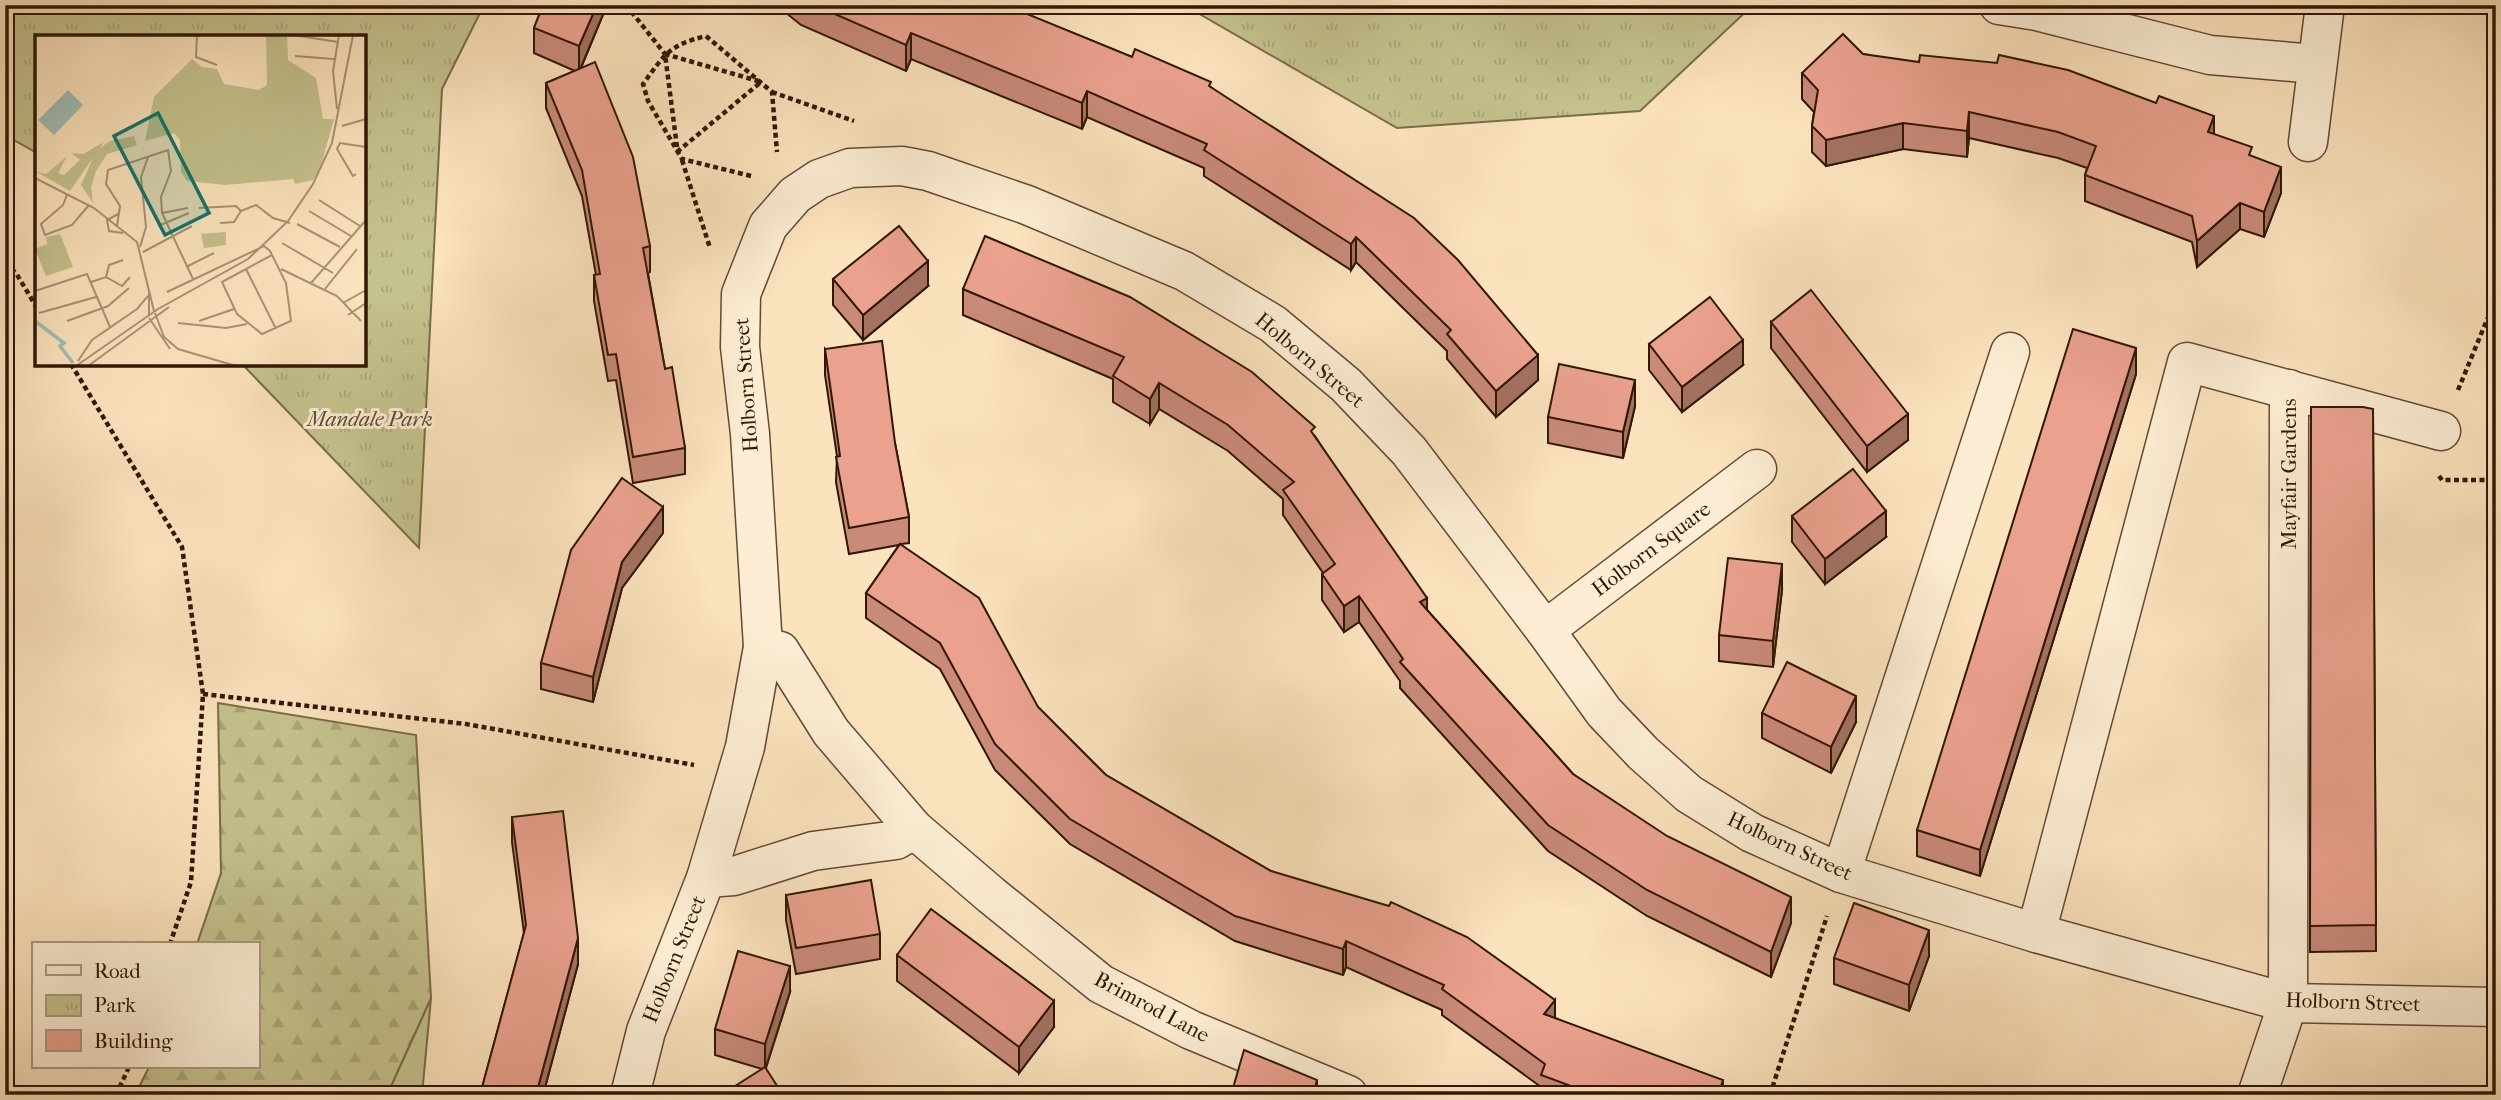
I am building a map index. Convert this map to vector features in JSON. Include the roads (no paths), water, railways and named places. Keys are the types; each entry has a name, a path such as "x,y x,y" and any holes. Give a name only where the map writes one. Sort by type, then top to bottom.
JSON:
{"street":[{"path":"1999,5 2036,11 2210,55 2316,64"},
{"path":"2308,142 2325,5"},
{"name":"Holborn Street","path":"631,1095 646,1031 706,878 745,747 763,647 750,434 740,347 741,295 768,226 787,189 850,168 902,166 928,171 1027,205 1195,278 1273,324 1346,385 1409,451 1604,712 1643,753 1689,794 1752,833 1841,873 2035,933 2288,1003 2496,1007"},
{"path":"1841,873 2010,352"},
{"name":"Mayfair Gardens","path":"2035,933 2187,362 2290,389 2288,1003 2257,1095"},
{"path":"2290,389 2441,431"},
{"name":"Holborn Square","path":"1545,630 1757,469"},
{"name":"Brimrod Lane","path":"763,647 780,651 831,732 914,829 1101,984 1191,1030 1348,1095"},
{"path":"706,878 734,876 813,851 896,841 914,829"}],"park label":[{"name":"Mandale Park","path":"370,419"}]}
